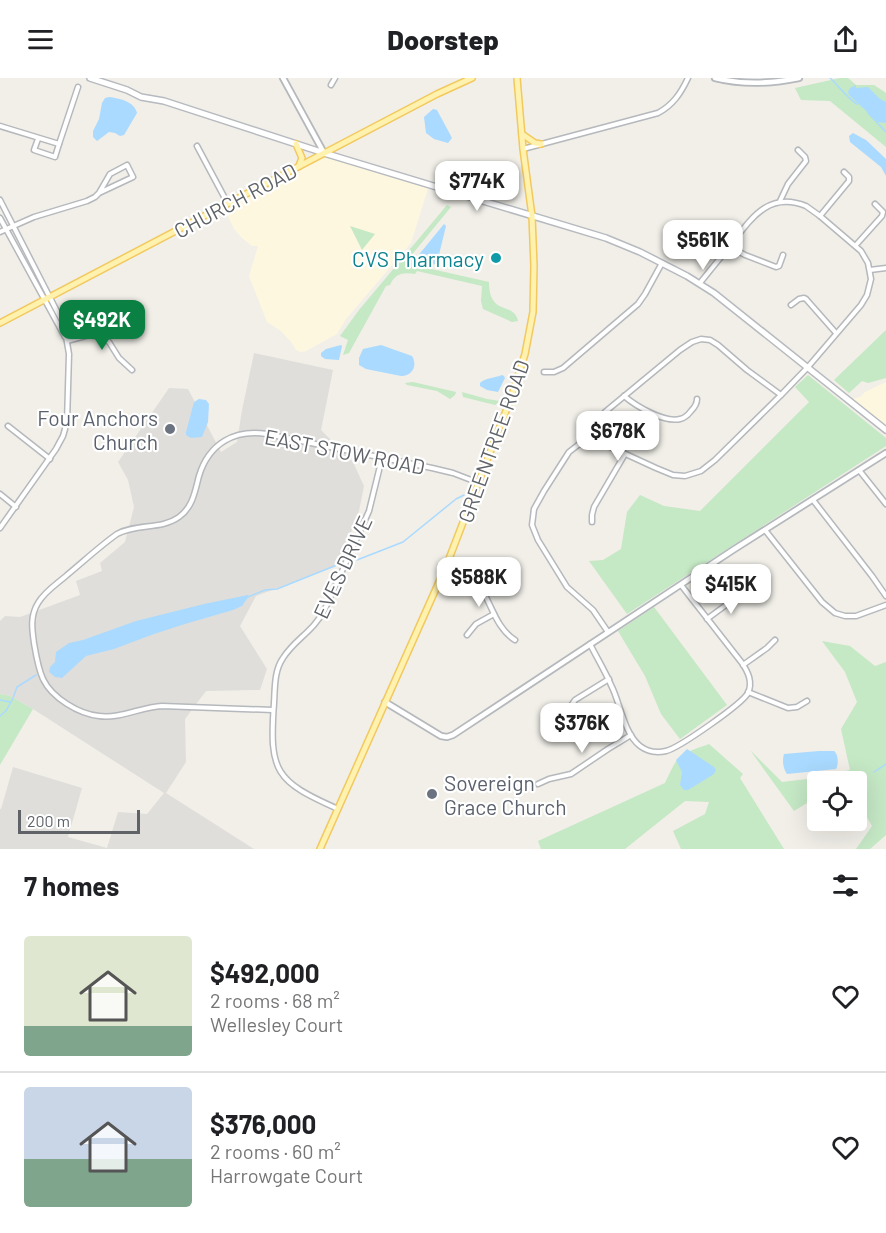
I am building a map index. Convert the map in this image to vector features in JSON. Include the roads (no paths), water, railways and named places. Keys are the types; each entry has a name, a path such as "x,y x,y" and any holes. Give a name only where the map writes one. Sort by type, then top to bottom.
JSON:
{"main road":[{"path":"90,78 128,90 141,97 164,101 324,153 615,241 662,262 728,302 886,430"},
{"name":"CHURCH ROAD","path":"0,323 472,78"},
{"name":"GREENTREE ROAD","path":"320,849 447,564 519,376 530,333 534,286 532,216 516,78"},
{"path":"522,134 535,143 541,144"},
{"path":"296,144 302,158 299,166"}],"street":[{"path":"283,78 324,153"},
{"path":"331,85 335,78"},
{"path":"523,149 652,116 671,104 688,78"},
{"path":"715,78 758,84 799,78"},
{"path":"38,139 34,150 55,157 78,87"},
{"path":"0,126 59,144"},
{"path":"197,146 228,204"},
{"path":"780,202 788,184 806,161 806,157 798,150"},
{"path":"0,232 34,217 95,197 110,174 127,165 133,177 99,193"},
{"path":"820,216 849,181 849,177 844,172"},
{"path":"0,200 47,298"},
{"path":"608,632 593,610 564,582 538,540 532,525 536,505 566,457 578,445 594,442 606,445 674,475 685,476 696,473 715,460 807,367 865,298 870,287 870,270 866,257 856,245 820,216 802,205 780,202 769,205 754,216 700,283"},
{"path":"856,245 882,216 883,212 875,204"},
{"path":"0,218 64,325 69,364 67,422 63,436 50,459 0,528"},
{"path":"729,246 745,255 777,267 783,255"},
{"path":"544,372 554,372 563,368 639,304 662,262"},
{"path":"870,270 886,268"},
{"path":"791,305 804,298 836,333"},
{"path":"67,341 89,335 102,337 109,342 119,358 132,370"},
{"path":"594,442 596,427 602,416 680,350 701,339 710,340 718,345 751,374 781,395"},
{"path":"624,396 651,413 676,420 688,415 698,399"},
{"path":"8,426 50,459"},
{"name":"EAST STOW ROAD","path":"273,710 162,706 110,716 97,716 84,712 61,699 42,678 32,624 36,607 42,597 117,534 130,528 164,524 182,515 193,498 206,458 222,442 243,433 259,433 382,458 446,472 479,483"},
{"path":"385,702 441,735 447,737 453,735 886,453"},
{"path":"592,522 594,507 626,454"},
{"name":"EVES DRIVE","path":"338,809 298,789 287,781 279,770 273,749 276,675 280,662 288,651 317,624 325,609 369,511 382,458"},
{"path":"859,470 886,502"},
{"path":"0,494 16,507"},
{"path":"813,500 886,596"},
{"path":"765,530 822,602 835,613 856,616 886,605"},
{"path":"447,564 464,572 476,582 503,630 515,640"},
{"path":"590,644 609,679 631,735 638,744 646,750 656,752 672,749 682,744 744,699 750,681 743,665 681,585"},
{"path":"707,619 737,594"},
{"path":"467,635 476,624 494,614"},
{"path":"743,665 775,640"},
{"path":"565,714 575,700 609,679"},
{"path":"748,692 788,708 797,707 807,701"},
{"path":"538,784 572,774 631,735"}],"water":[{"path":"856,85 856,88 868,87 886,102 886,123 878,122 849,95 850,88"},
{"path":"105,98 130,103 137,113 124,135 109,132 97,141 93,137 93,131 99,119 102,103"},
{"path":"433,109 437,110 452,138 448,143 434,139 426,133 424,117"},
{"path":"853,133 866,140 886,159 886,176 881,167 850,142 849,136"},
{"path":"444,224 446,226 437,263 430,265 417,261 417,257"},
{"path":"341,345 339,360 325,359 321,356 326,349"},
{"path":"381,345 412,356 413,370 401,376 366,369 359,365 363,349"},
{"path":"502,375 505,378 498,392 480,386 480,383 485,380"},
{"path":"199,399 206,400 209,404 208,422 202,437 191,438 186,435 186,432 194,402"},
{"path":"248,595 242,606 233,610 86,656 62,678 55,677 49,672 55,662 56,652 69,643 136,621"},
{"path":"687,749 716,770 714,774 688,790 684,790 680,785 682,772 676,760"},
{"path":"834,751 838,762 836,769 787,774 783,764 784,754"}],"waterway":[{"path":"830,78 857,104"},
{"path":"868,113 886,132"},
{"path":"357,560 403,542 464,495"},
{"path":"248,597 265,590 277,589 337,565"},
{"path":"0,716 6,711 17,687 36,675"},
{"path":"0,700 10,702"},
{"path":"874,772 886,764"}],"place":[{"name":"CVS Pharmacy","path":"496,258"},
{"name":"Four Anchors Church","path":"170,429"},
{"name":"Sovereign Grace Church","path":"432,794"}]}
